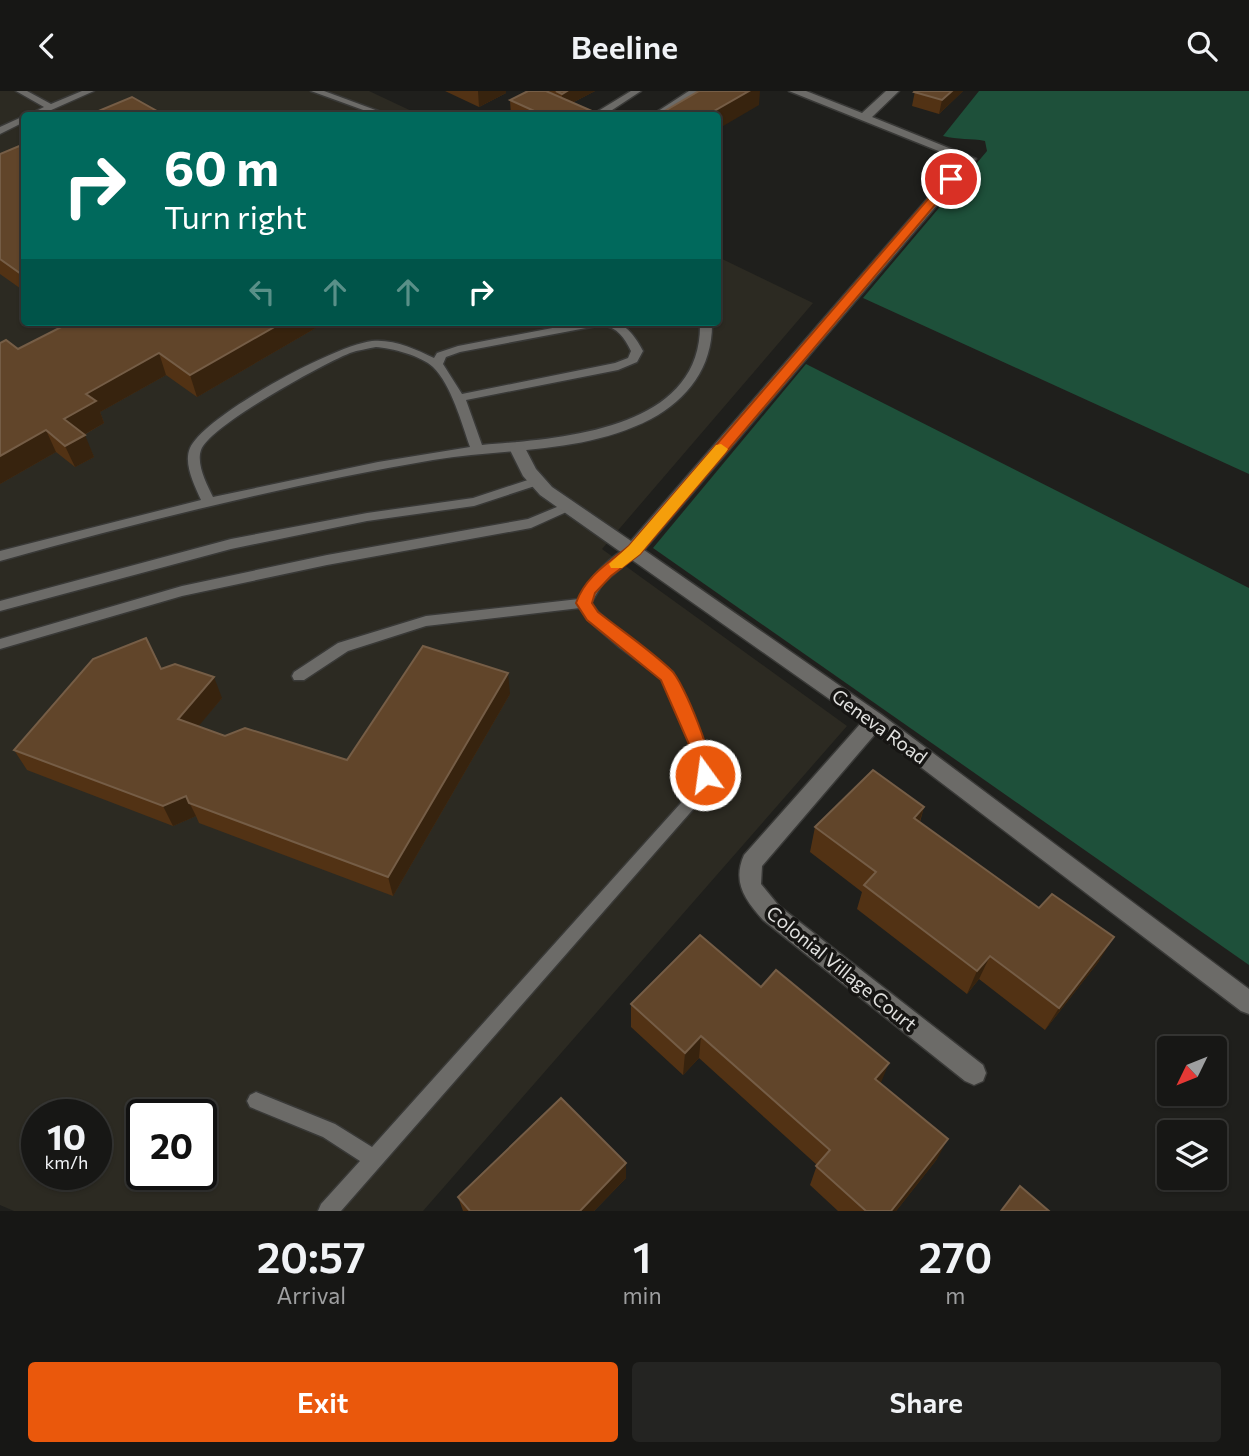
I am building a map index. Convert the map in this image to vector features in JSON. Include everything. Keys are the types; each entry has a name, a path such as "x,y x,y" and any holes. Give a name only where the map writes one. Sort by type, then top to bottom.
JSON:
{"street":[{"path":"634,550 969,159 794,91"},
{"path":"863,118 893,91"},
{"name":"Geneva Road","path":"517,448 529,472 537,481 569,506 875,721 1249,1003"},
{"name":"Colonial Village Court","path":"875,721 752,862 748,876 750,890 771,913 974,1073"}],"lane":[{"path":"20,91 50,107"},
{"path":"39,112 90,91"},
{"path":"315,91 375,112"},
{"path":"601,112 637,91"},
{"path":"662,112 695,91"},
{"path":"0,131 21,120"},
{"path":"436,364 441,355 458,349 581,326"},
{"path":"459,398 618,366 633,360 637,351 627,331 620,326"},
{"path":"0,556 117,522 284,484 445,454 517,448 591,437 633,422 675,398 699,371 708,339 706,326"},
{"path":"208,501 195,465 195,448 209,432 315,364 347,350 377,344 405,349 436,364 459,398 478,451"},
{"path":"0,606 231,544 368,517 474,502 537,481"},
{"path":"0,644 182,591 327,560 531,523 569,506"},
{"path":"584,603 588,590 634,550"},
{"path":"299,676 342,647 426,621 584,603"},
{"path":"328,1211 695,798 705,775 701,751 668,676 624,643 593,616 584,603"},
{"path":"256,1101 329,1130 373,1159"}],"shaded area":[{"path":"0,91 369,91 414,112 21,112 21,326 721,326 721,258 813,303 602,549 847,726 423,1211 14,1211 0,1205"}],"green space":[{"path":"979,91 1249,91 1249,474 863,298 987,151 985,141 943,136"},
{"path":"806,364 1249,588 1249,965 653,548"}],"building":[{"path":"528,91 546,91 594,112 536,112 510,100"},
{"path":"699,91 749,91 712,112 663,112"},
{"path":"915,91 952,91 942,100"},
{"path":"132,97 159,112 96,112"},
{"path":"21,145 21,274 0,259 0,154"},
{"path":"63,326 276,326 190,375 159,353 86,394 96,401 64,419 85,435 65,446 46,430 0,456 0,343 6,340 18,349"},
{"path":"146,638 161,669 175,664 214,677 178,719 225,736 245,728 347,760 423,646 508,673 388,877 189,803 186,796 163,806 14,750 93,659"},
{"path":"873,770 924,807 914,818 1039,908 1052,894 1114,937 1059,1008 990,956 977,971 864,885 876,872 815,827"},
{"path":"700,935 761,987 776,970 889,1063 875,1079 948,1139 891,1211 866,1211 816,1166 830,1150 701,1036 685,1053 631,1004"},
{"path":"561,1098 626,1163 580,1211 470,1211 458,1197"},
{"path":"1020,1186 1049,1211 1001,1211"}],"slow traffic":[{"path":"616,564 634,550 721,449"}],"route":[{"path":"705,775 701,751 668,676 593,616 584,603 588,590 634,550 951,179"}]}
